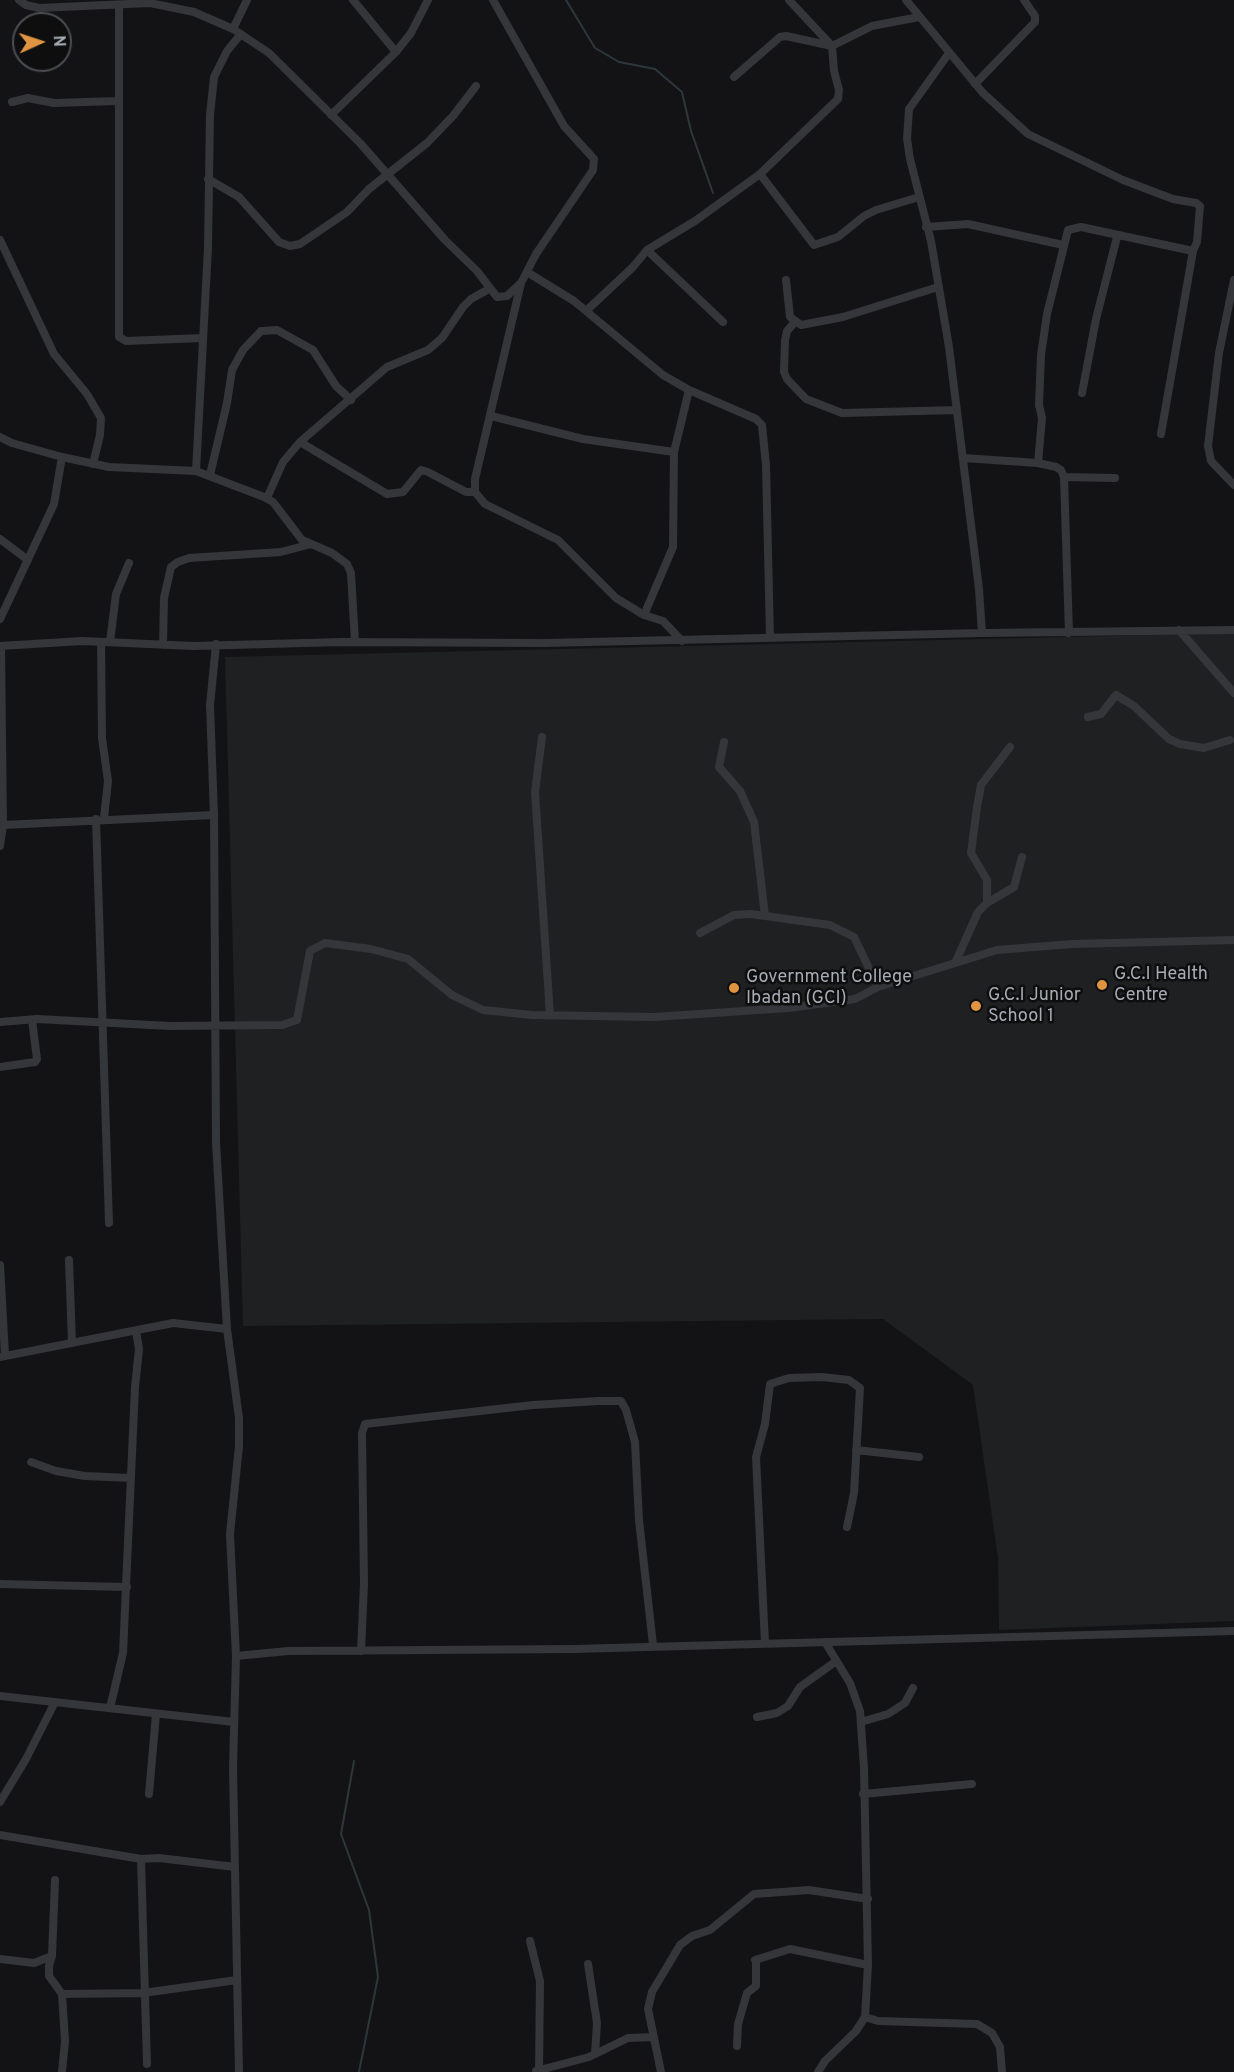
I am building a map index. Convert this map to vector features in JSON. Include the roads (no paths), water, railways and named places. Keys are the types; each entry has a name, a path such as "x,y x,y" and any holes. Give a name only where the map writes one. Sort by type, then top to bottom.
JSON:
{"street":[{"path":"19,0 26,5 39,8 107,3 119,6 151,2 194,12 233,29 269,53 331,115 388,174 445,240 477,271 497,297 507,296 521,283"},
{"path":"233,29 248,0"},
{"path":"353,0 396,52"},
{"path":"331,115 396,52 411,33 428,0"},
{"path":"493,0 564,126 594,159 593,170 536,254 521,283 475,480 475,492 485,504 558,540 602,585 644,615 663,621 682,641"},
{"path":"586,311 647,250 695,221 760,174 838,99 839,90 834,71 832,46 789,0"},
{"path":"906,0 975,84 1000,111 1028,134 1123,180 1173,199 1196,203 1200,206 1197,242 1193,251 1161,434"},
{"path":"975,84 1035,22 1035,16 1024,0"},
{"path":"119,6 119,337 126,341 203,338"},
{"path":"734,77 780,37 786,36 832,46 872,26 919,17"},
{"path":"196,471 214,77 227,51 241,34"},
{"path":"949,53 909,109 909,156 939,287 963,458 982,633"},
{"path":"208,179 239,197 279,242 290,246 300,244 326,227 427,143 453,116 476,86"},
{"path":"12,102 28,98 54,103 118,101"},
{"path":"760,174 814,245 838,237 864,216 876,210 919,198"},
{"path":"926,227 968,224 1063,245"},
{"path":"1038,463 1042,418 1039,405 1041,355 1066,232 1072,228 1081,227 1117,237 1193,251"},
{"path":"1082,393 1096,320 1117,237"},
{"path":"0,240 54,354 87,394 101,418 100,435 93,464"},
{"path":"647,250 723,322"},
{"path":"527,272 586,311 651,367 689,390 756,418 762,425 765,440 770,637"},
{"path":"786,280 790,317 801,325 821,323 939,287"},
{"path":"1234,280 1219,353 1208,446 1211,461 1234,485"},
{"path":"267,498 283,462 300,442 387,367 428,350 442,338 471,299 489,289"},
{"path":"795,322 787,331 785,340 784,372 787,379 806,399 842,413 957,410"},
{"path":"210,475 227,403 232,370 243,350 261,331 277,330 313,350 336,386 351,400"},
{"path":"644,615 673,547 674,452 689,390"},
{"path":"491,416 583,439 674,452"},
{"path":"0,436 12,443 93,464 196,471 267,498 302,540 340,557 347,564 351,573 355,642"},
{"path":"300,442 387,494 403,492 421,470 466,492 475,492"},
{"path":"0,619 54,504 62,457"},
{"path":"963,458 1056,466 1064,477 1069,633"},
{"path":"1064,477 1115,478"},
{"path":"0,539 28,560"},
{"path":"163,645 164,598 171,567 178,562 189,558 281,552 311,544"},
{"path":"109,1223 102,1024 100,818 108,781 102,738 105,642 116,594 129,562"},
{"path":"1179,630 1234,693"},
{"path":"0,846 3,825 0,646 105,642 216,645 355,642 682,641 770,637 1234,630"},
{"path":"216,645 210,705 214,815 216,1142 227,1329 239,1418 239,1446 230,1534 236,1656 235,1867 239,2072"},
{"path":"1088,717 1101,714 1116,695 1134,706 1169,739 1180,744 1204,748 1230,740"},
{"path":"542,737 535,792 550,1015"},
{"path":"724,742 719,767 740,791 754,822 765,916"},
{"path":"987,903 987,880 970,853 981,785 1010,747"},
{"path":"3,825 100,818 214,815"},
{"path":"956,961 978,912 987,903 1014,887 1022,857"},
{"path":"700,933 734,915 765,916 830,925 854,937 878,987"},
{"path":"0,1022 32,1020 102,1024 282,1025 297,1020 310,951 325,943 371,949 408,959 452,995 483,1010 550,1015 654,1017 788,1008 855,999 878,987 997,950 1056,945 1234,940"},
{"path":"0,1067 35,1062 37,1059 32,1020"},
{"path":"69,1260 72,1343"},
{"path":"0,1265 3,1356 173,1323 227,1329"},
{"path":"139,1348 148,1329"},
{"path":"110,1708 123,1653 135,1387 139,1348 136,1331"},
{"path":"765,1643 756,1457 765,1424 770,1384 789,1378 822,1377 856,1383 862,1394 854,1493 847,1527"},
{"path":"361,1651 364,1584 362,1433 365,1424 533,1404 599,1401 621,1401 626,1410 635,1442 639,1520 653,1645"},
{"path":"856,1450 919,1457"},
{"path":"31,1462 56,1471 85,1476 131,1478"},
{"path":"0,1584 127,1587"},
{"path":"236,1656 361,1651 574,1649 653,1645 1234,1631"},
{"path":"818,2072 825,2061 856,2031 865,2017 868,1965 868,1899 861,1722 850,1683 835,1662 825,1642"},
{"path":"757,1717 777,1713 788,1706 800,1687 835,1662"},
{"path":"861,1722 888,1714 905,1703 913,1688"},
{"path":"0,1696 234,1722"},
{"path":"0,1802 27,1759 55,1702"},
{"path":"149,1794 156,1714"},
{"path":"863,1794 972,1784"},
{"path":"0,1835 141,1859 159,1858 235,1867"},
{"path":"141,1859 143,1993 147,2064"},
{"path":"54,1880 52,1956 49,1976 62,1994 65,2041 62,2072"},
{"path":"661,2072 648,2009 652,1992 680,1945 692,1936 710,1930 754,1894 809,1890 868,1899"},
{"path":"530,1941 540,1981 537,2071 595,2054 628,2038 654,2037"},
{"path":"737,2046 738,2024 747,1993 756,1986 756,1960 789,1949 868,1965"},
{"path":"0,1959 34,1963 52,1956"},
{"path":"588,1964 597,2023 595,2054"},
{"path":"62,1994 143,1993 237,1980"},
{"path":"865,2017 878,2021 977,2024 992,2033 1000,2047 1002,2072"}],"waterway":[{"path":"566,0 595,48 619,62 655,69 682,92 691,131 713,193"},
{"path":"354,1761 341,1834 369,1910 378,1977 359,2072"}],"place":[{"name":"G.C.I Health Centre","path":"1102,985"},
{"name":"Government College Ibadan (GCI)","path":"734,988"},
{"name":"G.C.I Junior School 1","path":"976,1006"}]}
